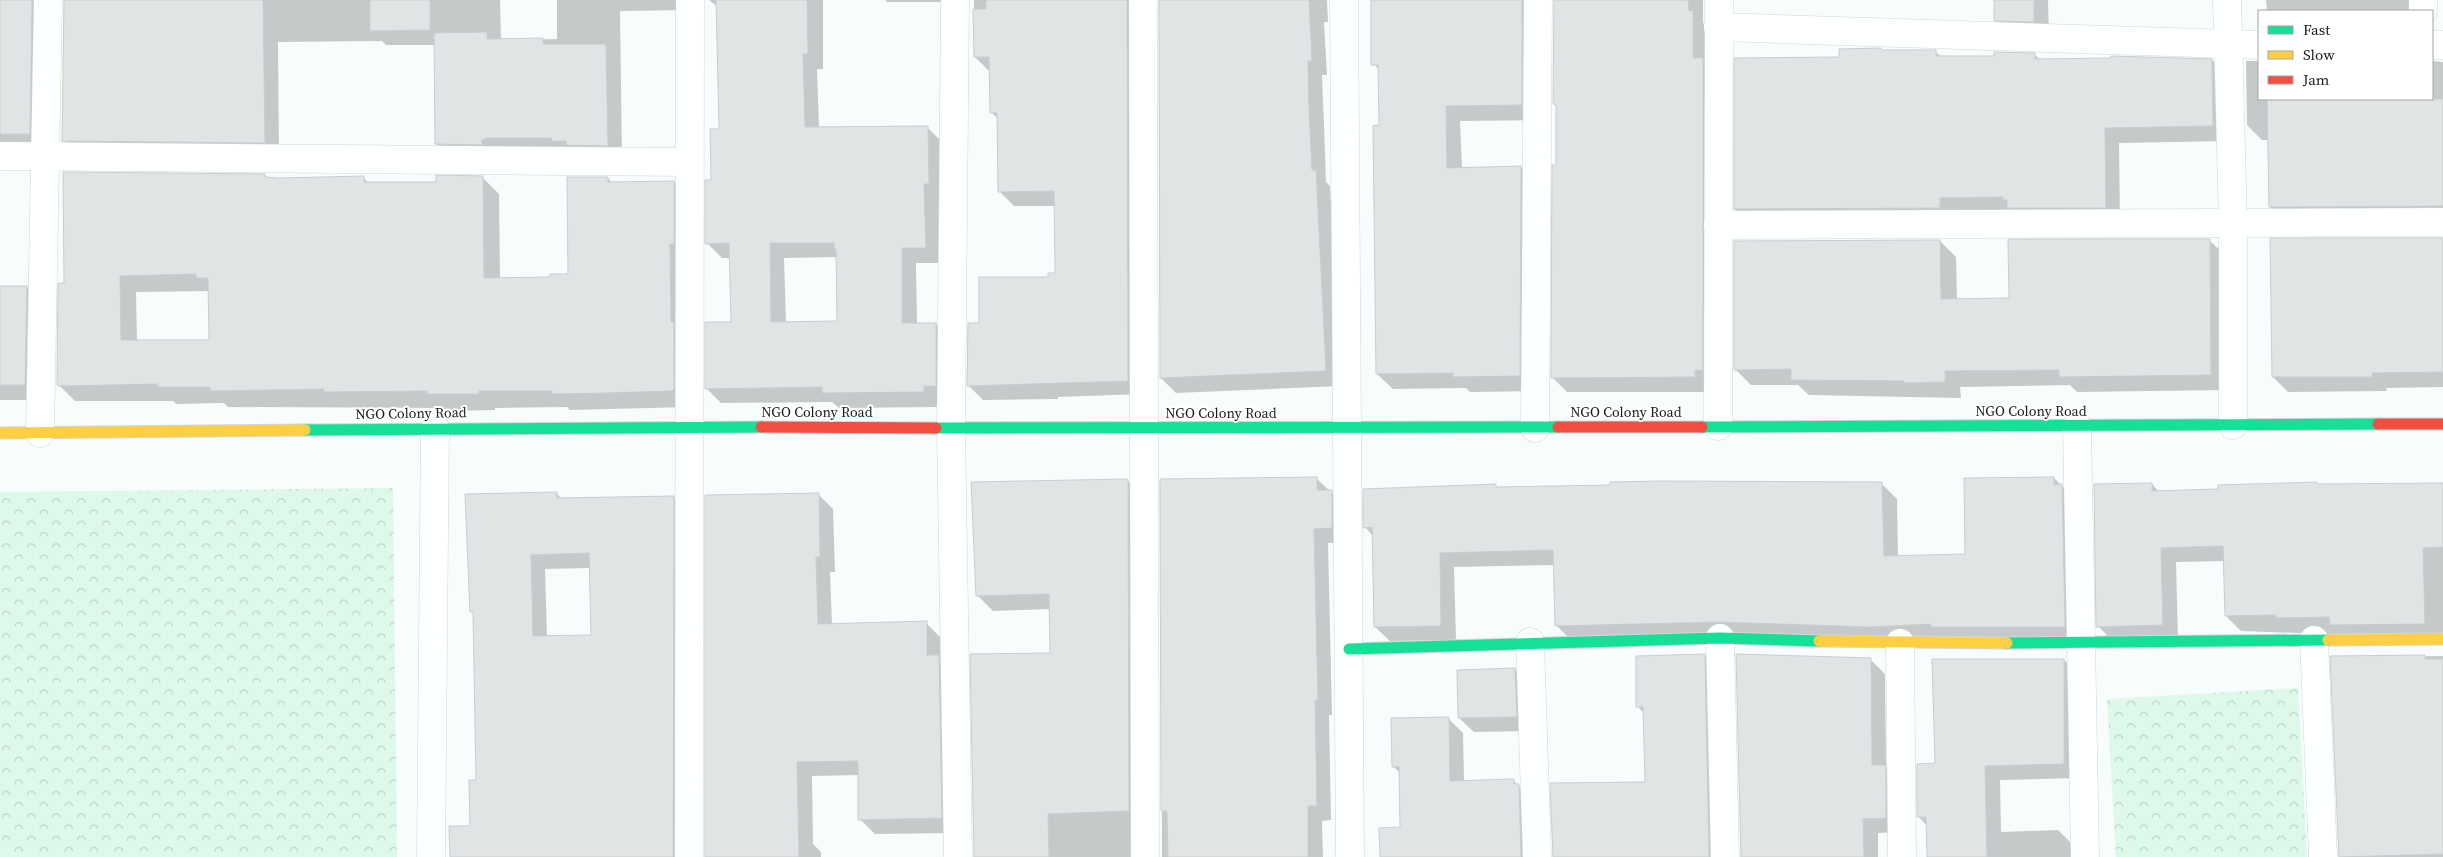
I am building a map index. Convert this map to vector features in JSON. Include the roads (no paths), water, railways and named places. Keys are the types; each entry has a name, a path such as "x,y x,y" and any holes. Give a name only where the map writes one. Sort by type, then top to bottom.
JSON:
{"street":[{"path":"40,433 48,0"},
{"path":"689,857 690,0"},
{"path":"954,0 951,428 958,857"},
{"path":"1143,0 1142,429 1145,857"},
{"path":"1344,0 1350,857"},
{"path":"1535,428 1538,0"},
{"path":"1718,426 1719,0"},
{"path":"2227,0 2233,223 2232,425"},
{"path":"1718,27 2258,45"},
{"path":"0,156 689,162"},
{"path":"1718,225 2443,222"},
{"name":"NGO Colony Road","path":"0,432 689,427 1142,429 2443,424"},
{"path":"2077,426 2085,857"},
{"path":"431,857 435,428"},
{"path":"1349,649 1530,642 1720,638 1900,643 2443,639"},
{"path":"1720,638 1725,857"},
{"path":"2314,640 2323,857"},
{"path":"1530,642 1537,857"},
{"path":"1900,643 1902,857"}]}
